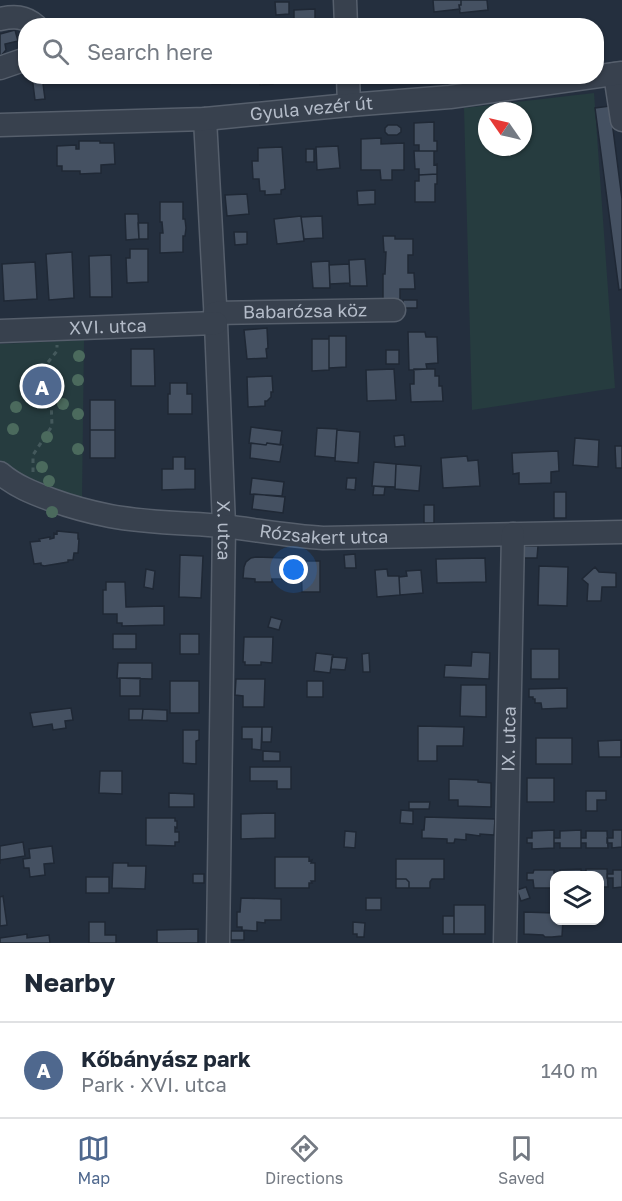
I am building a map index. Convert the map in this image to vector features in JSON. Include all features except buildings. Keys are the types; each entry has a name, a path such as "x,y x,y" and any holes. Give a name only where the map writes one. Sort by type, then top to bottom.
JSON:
{"street":[{"path":"345,0 346,18"},
{"path":"0,19 21,18"},
{"path":"0,68 18,62"},
{"path":"619,74 622,120"},
{"name":"Gyula vezér út","path":"604,76 619,74"},
{"path":"348,84 349,105"},
{"name":"Gyula vezér út","path":"0,125 206,119 450,97 546,84"},
{"name":"X. utca","path":"206,119 224,526 218,943"},
{"name":"Babarózsa köz","path":"216,318 394,310"},
{"name":"XVI. utca","path":"0,331 216,318"},
{"name":"Rózsakert utca","path":"0,473 28,491 81,510 139,520 224,526 295,536 323,538 622,532"},
{"name":"IX. utca","path":"505,943 513,534"}],"path":[{"path":"33,455 51,426 51,399 45,366 57,351 57,328"}],"green space":[{"path":"594,93 615,388 472,410 464,108 478,106 478,156 532,156 532,102 516,102"},
{"path":"84,340 82,499 39,484 0,460 0,344"}],"place":[{"name":"Kőbányász park","path":"42,386"}]}
